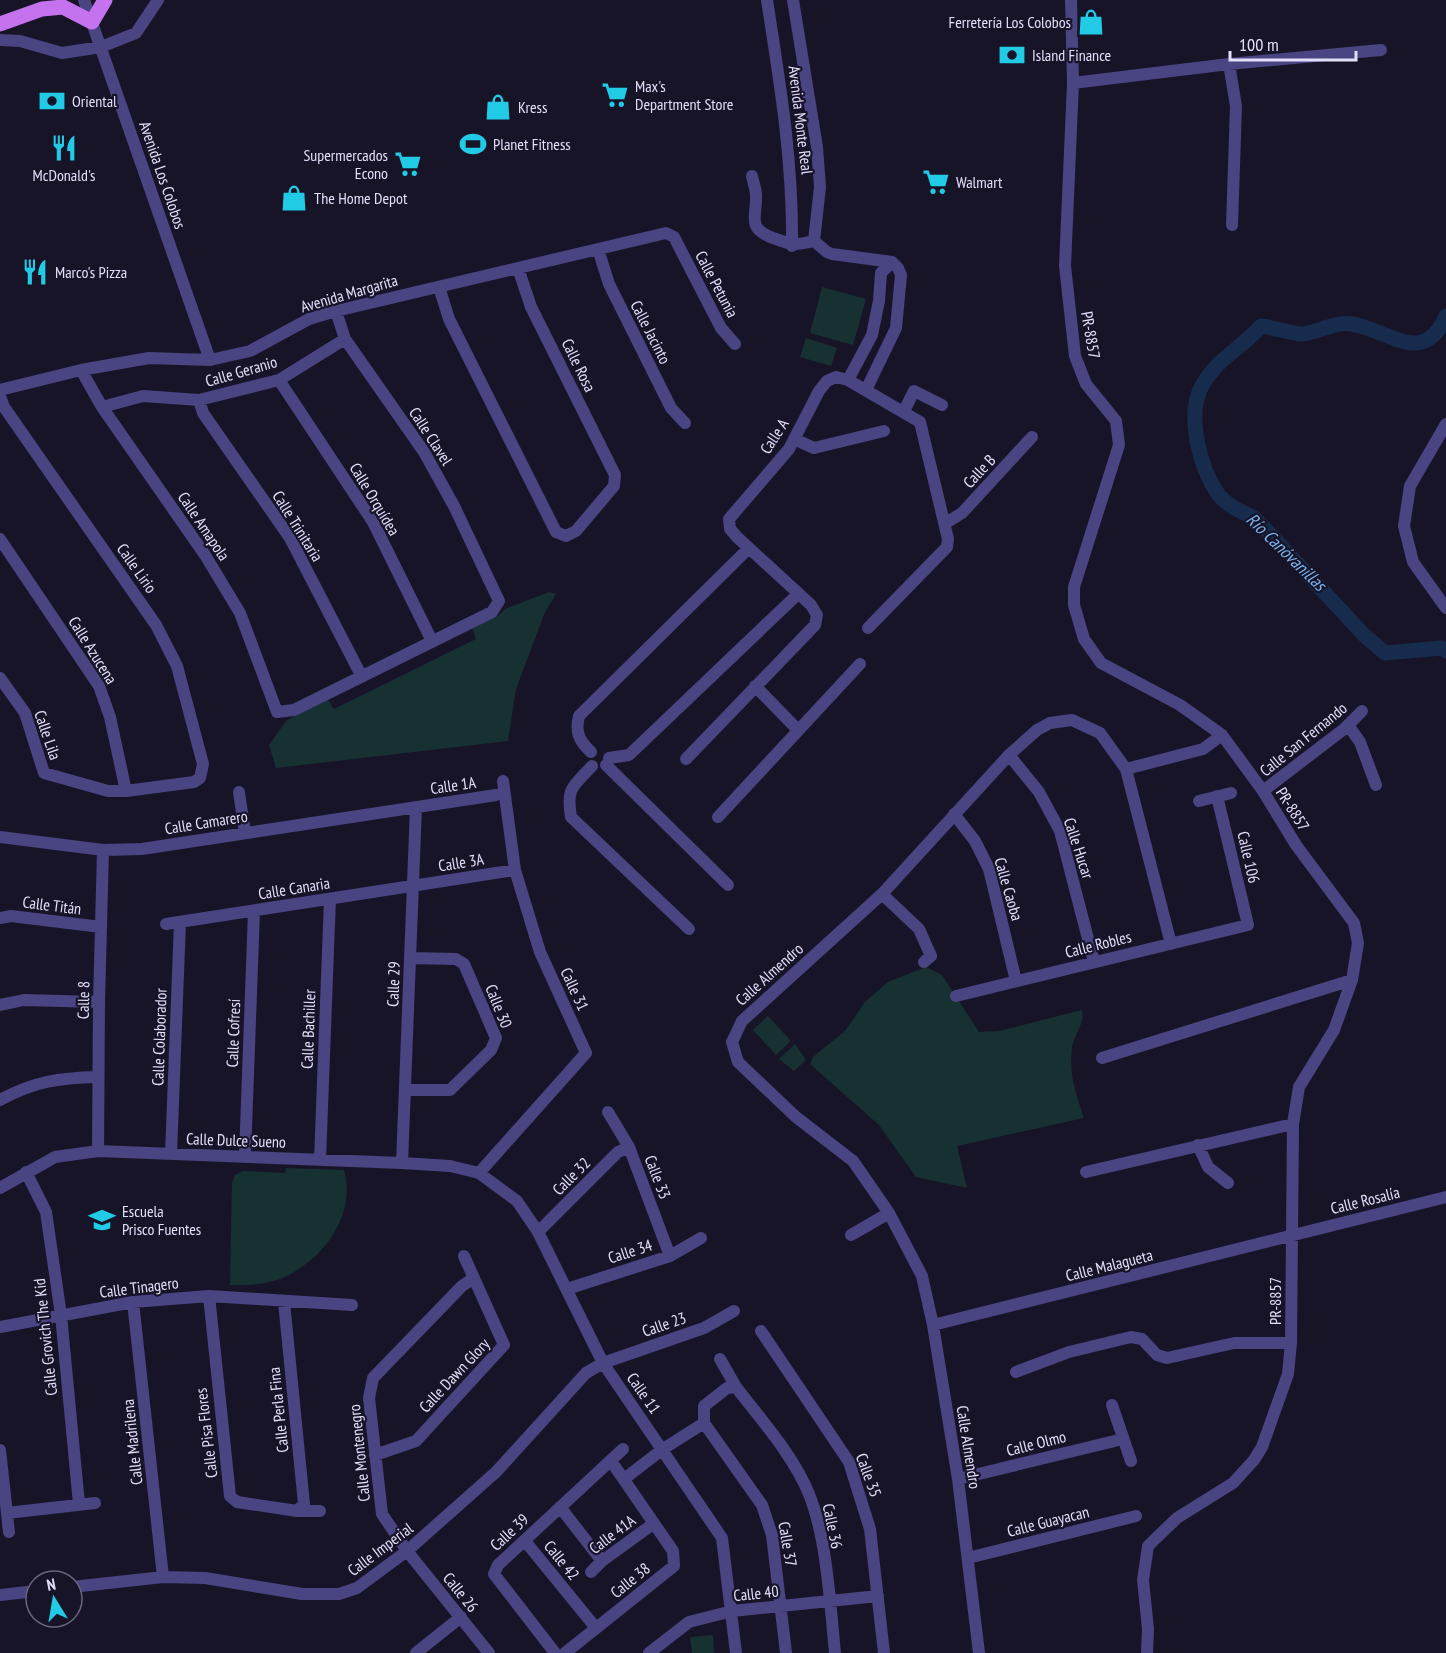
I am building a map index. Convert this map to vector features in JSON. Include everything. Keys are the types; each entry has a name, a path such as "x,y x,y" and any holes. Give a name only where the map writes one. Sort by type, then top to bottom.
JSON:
{"main road":[{"path":"0,14 40,0"},
{"path":"0,24 42,9 63,7 92,22 105,0"}],"street":[{"name":"Avenida Los Colobos","path":"84,0 210,360"},
{"path":"0,40 20,41 62,53 100,47 136,33 158,0"},
{"name":"Avenida Monte Real","path":"767,0 788,139 792,181 792,246"},
{"name":"Avenida Monte Real","path":"793,0 817,147 820,187 814,241"},
{"name":"PR-8857","path":"1071,0 1073,83 1065,266 1075,356 1086,384 1116,421 1119,445 1074,587 1074,605 1084,639 1101,663 1180,705 1222,735 1263,791 1296,845 1354,923 1358,943 1352,980 1334,1030 1299,1087 1293,1124 1291,1343 1288,1374 1262,1447 1233,1483 1177,1518 1148,1546 1143,1580 1148,1629 1147,1653"},
{"path":"1073,83 1229,64 1381,50"},
{"path":"1229,64 1236,106 1232,225"},
{"path":"752,176 756,194 754,216 756,228 764,235 792,246 814,241 826,252 832,254 892,262 898,268 900,304 896,328 866,390"},
{"name":"Avenida Margarita","path":"0,390 81,370 149,358 210,360 250,351 309,319 336,310 666,233 674,237"},
{"name":"Calle Petunia","path":"674,237 721,328 735,344"},
{"name":"Calle Jacinto","path":"598,249 609,284 671,408 685,423"},
{"path":"868,628 947,547 948,539 920,422 848,380 878,319 881,273 892,262"},
{"name":"Calle Rosa","path":"439,287 449,319 535,491 556,532 566,536 576,531 614,486 615,475 531,306 519,268"},
{"name":"Calle Clavel","path":"336,310 345,339 424,452 454,506 499,601 492,612 432,641"},
{"name":"Calle Geranio","path":"102,407 143,396 199,400 279,380 345,339"},
{"name":"Calle Amapola","path":"81,370 102,407 205,555 240,613 278,712 294,710 361,675"},
{"name":"Calle A","path":"686,759 814,625 817,615 811,605 730,529 729,519 789,449 819,391 827,381 836,377 848,380"},
{"name":"Calle Orquídea","path":"279,380 373,522 432,641"},
{"path":"904,411 914,391 942,405"},
{"name":"Calle Lirio","path":"0,396 4,407 156,625 177,666 203,764 200,778 194,782 126,791"},
{"name":"Calle Trinitaria","path":"199,400 203,413 290,538 361,675"},
{"path":"1446,424 1410,486 1404,526 1413,562 1446,608"},
{"path":"794,439 814,448 884,431"},
{"name":"Calle B","path":"946,523 962,513 1032,437"},
{"name":"Calle Azucena","path":"0,540 99,686 110,717 126,791"},
{"path":"591,752 576,732 579,716 749,548"},
{"path":"591,752 589,760 592,766 600,769 608,762 629,755 798,594"},
{"path":"361,675 432,641"},
{"path":"718,817 860,664"},
{"name":"Calle Lila","path":"0,678 25,713 44,773 108,791 126,791"},
{"path":"755,686 798,730"},
{"name":"Calle San Fernando","path":"1263,791 1348,725 1362,711"},
{"name":"Calle Almendro","path":"979,1653 958,1479 933,1325 922,1276 889,1213 853,1161 796,1117 738,1062 732,1042 742,1021 882,894 1009,755 1037,730 1050,723 1072,720 1100,733 1126,769 1171,944"},
{"path":"1348,725 1360,742 1376,784"},
{"path":"1126,769 1203,749 1222,735"},
{"path":"591,752 605,751 608,762 728,885"},
{"name":"Calle Hucar","path":"1009,755 1039,792 1060,831 1094,963"},
{"path":"592,766 568,795 572,817 690,929"},
{"name":"Calle 31","path":"479,1173 586,1053 540,952 514,870 503,782"},
{"path":"239,792 245,833"},
{"path":"1198,801 1231,793"},
{"name":"Calle 1A","path":"416,807 496,795"},
{"name":"Calle 106","path":"1217,796 1248,925"},
{"name":"Calle Camarero","path":"0,837 103,850 142,849 416,807"},
{"name":"Calle 29","path":"402,1163 416,807"},
{"name":"Calle Caoba","path":"954,814 975,841 988,869 1016,981"},
{"name":"Calle 8","path":"98,1151 103,850"},
{"name":"Calle 3A","path":"412,887 514,870"},
{"name":"Calle Canaria","path":"166,924 412,887"},
{"path":"882,894 919,929 931,956 924,962"},
{"name":"Calle Bachiller","path":"320,1160 330,899"},
{"name":"Calle Cofresí","path":"245,1156 254,911"},
{"name":"Calle Titán","path":"0,918 11,916 100,927"},
{"name":"Calle Colaborador","path":"171,1154 180,922"},
{"name":"Calle Robles","path":"956,996 1248,925"},
{"name":"Calle 30","path":"406,1090 450,1090 491,1050 496,1038 464,964 456,959 410,958"},
{"path":"1102,1058 1352,980"},
{"path":"0,1005 24,1000 99,1002"},
{"path":"0,1100 23,1088 62,1078 98,1077"},
{"name":"Calle 33","path":"608,1112 629,1146 670,1256"},
{"path":"1086,1172 1293,1124"},
{"path":"1198,1145 1208,1167 1228,1183"},
{"name":"Calle 32","path":"538,1232 618,1152 629,1146"},
{"name":"Calle Dulce Sueno","path":"0,1188 55,1157 98,1151 402,1163 450,1166 479,1173"},
{"name":"Calle Grovich The Kid","path":"26,1172 46,1212 61,1315 79,1504"},
{"name":"Calle 11","path":"479,1173 518,1201 538,1232 603,1363 722,1538 736,1653"},
{"name":"Calle Rosalía","path":"1292,1236 1446,1197"},
{"path":"851,1235 889,1213"},
{"name":"Calle Malagueta","path":"933,1325 1292,1236"},
{"name":"Calle 34","path":"567,1289 670,1256 701,1238"},
{"name":"Calle Dawn Glory","path":"375,1455 416,1441 504,1345 464,1256"},
{"name":"Calle Montenegro","path":"407,1551 382,1514 369,1398 373,1378 462,1286 474,1278"},
{"name":"Calle Tinagero","path":"0,1327 133,1302 209,1296 352,1305"},
{"name":"Calle Pisa Flores","path":"209,1296 230,1497 237,1502 297,1511"},
{"name":"Calle Madrilena","path":"133,1302 164,1577"},
{"name":"Calle Perla Fina","path":"284,1302 304,1504 297,1511"},
{"name":"Calle 23","path":"603,1363 704,1328 734,1311"},
{"name":"Calle 35","path":"761,1331 849,1462 870,1529 884,1653"},
{"path":"1016,1372 1069,1352 1131,1337 1142,1339 1157,1354 1167,1358 1233,1343 1291,1343"},
{"name":"Calle 36","path":"720,1359 736,1387 789,1457 808,1493 819,1524 835,1653"},
{"name":"Calle Imperial","path":"84,1586 164,1577 205,1578 302,1594 339,1594 357,1588 407,1551 496,1472 586,1373 603,1363"},
{"path":"624,1479 663,1449 704,1423 704,1406 727,1388 736,1387"},
{"path":"1112,1404 1131,1461"},
{"name":"Calle 37","path":"704,1423 762,1505 772,1534 786,1653"},
{"name":"Calle Olmo","path":"958,1479 1123,1439"},
{"name":"Calle 39","path":"555,1653 494,1574 498,1565 623,1449"},
{"path":"0,1450 9,1532"},
{"name":"Calle 38","path":"565,1653 674,1566 673,1551 611,1461"},
{"path":"7,1513 95,1503"},
{"path":"560,1507 602,1561"},
{"path":"297,1511 320,1510"},
{"name":"Calle Guayacan","path":"968,1558 1136,1516"},
{"name":"Calle 41A","path":"591,1572 602,1561 653,1524"},
{"name":"Calle 42","path":"525,1541 596,1628"},
{"name":"Calle 26","path":"407,1551 489,1653"},
{"path":"0,1595 24,1592"},
{"name":"Calle 40","path":"649,1653 689,1622 732,1611 878,1596"},
{"path":"416,1653 461,1617"}],"green space":[{"path":"822,287 866,299 853,345 810,333"},
{"path":"806,338 837,348 831,366 800,357"},
{"path":"549,592 556,594 545,612 516,689 508,741 276,768 269,745 287,720 328,700 334,709 476,639 472,628 499,615 505,609"},
{"path":"926,967 942,975 979,1032 999,1031 1082,1010 1083,1015 1073,1042 1071,1067 1075,1091 1084,1118 957,1146 967,1188 916,1177 879,1125 810,1064 813,1057 845,1031 865,1002 888,982"},
{"path":"768,1016 791,1041 776,1055 753,1030"},
{"path":"795,1044 806,1060 794,1071 779,1059"},
{"path":"286,1168 344,1170 347,1187 341,1220 322,1249 295,1271 280,1279 267,1282 230,1285 232,1183 235,1175 243,1171 285,1173"},
{"path":"713,1635 714,1653 692,1653 690,1637"}],"waterway":[{"name":"Río Canóvanillas","path":"1446,316 1437,332 1427,340 1416,343 1404,342 1352,324 1339,324 1302,334 1261,326 1215,367 1203,384 1195,410 1195,425 1201,455 1211,483 1218,494 1231,505 1256,519 1364,635 1385,653 1442,648 1446,651"}],"place":[{"name":"Ferretería Los Colobos","path":"1091,22"},
{"name":"Island Finance","path":"1012,55"},
{"name":"Max's Department Store","path":"615,95"},
{"name":"Oriental","path":"52,101"},
{"name":"Kress","path":"498,107"},
{"name":"Planet Fitness","path":"473,144"},
{"name":"McDonald's","path":"64,148"},
{"name":"Supermercados Econo","path":"408,164"},
{"name":"Walmart","path":"936,182"},
{"name":"The Home Depot","path":"294,198"},
{"name":"Marco's Pizza","path":"35,272"},
{"name":"Escuela Prisco Fuentes","path":"102,1220"}]}
